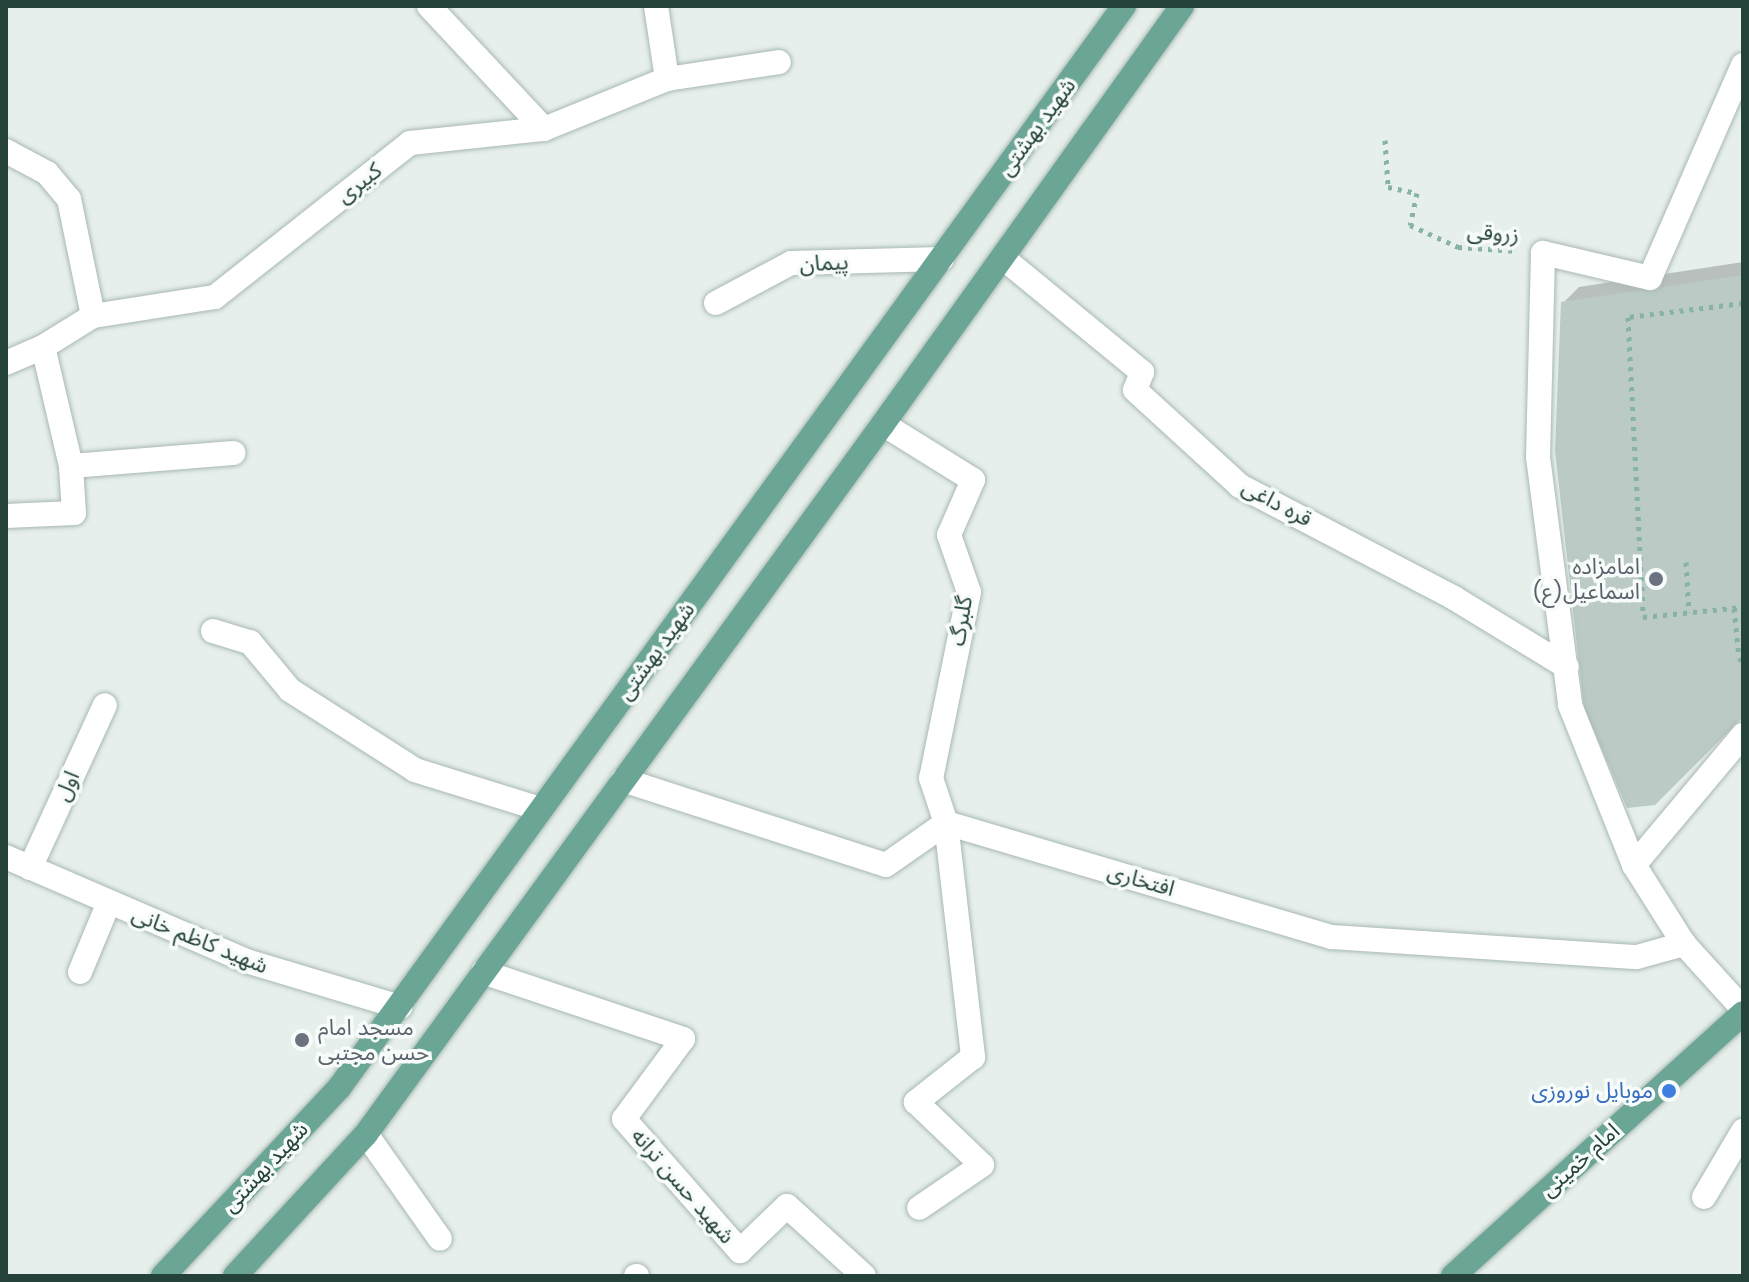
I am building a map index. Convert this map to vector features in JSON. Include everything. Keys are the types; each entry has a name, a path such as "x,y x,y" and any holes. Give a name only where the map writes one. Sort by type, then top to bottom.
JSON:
{"main road":[{"name":"شهید بهشتی","path":"163,1276 339,1088 1124,6"},
{"path":"235,1276 366,1134 883,424 1182,6"},
{"name":"امام خمینی","path":"1453,1276 1743,1011"}],"street":[{"path":"429,6 544,129"},
{"path":"656,6 667,79"},
{"name":"کبیری","path":"6,363 43,347 93,316 215,297 410,143 544,129 667,79 779,62"},
{"path":"1743,65 1650,278 1543,253 1538,457 1570,705 1634,865 1684,944 1743,1011"},
{"path":"6,151 47,173 69,199 93,316"},
{"name":"قره داغی","path":"1003,258 1142,372 1135,390 1240,486 1454,598 1567,667"},
{"name":"پیمان","path":"716,303 791,263 942,259"},
{"path":"6,516 74,513 71,466 43,347"},
{"name":"گلبرگ","path":"883,424 973,480 949,535 969,592 931,778 946,823"},
{"path":"71,466 233,453"},
{"path":"213,631 250,642 290,690 415,770 540,809"},
{"name":"اول","path":"30,868 105,705"},
{"path":"1634,865 1743,735"},
{"path":"623,780 886,865 946,823 973,1057 916,1102 982,1165 919,1208"},
{"name":"افتخاری","path":"946,823 1332,937 1637,957 1684,944"},
{"name":"شهید کاظم خانی","path":"6,857 246,961 400,1007"},
{"path":"80,972 109,902"},
{"name":"شهید حسن ترانه","path":"483,972 683,1039 624,1119 740,1251 787,1206 864,1276"},
{"path":"1704,1197 1743,1131"},
{"path":"366,1134 440,1239"}],"path":[{"name":"زروقی","path":"1385,140 1388,187 1417,193 1410,225 1458,247 1543,253"},
{"path":"1743,303 1628,317 1643,617 1743,607"},
{"path":"1686,562 1689,612"},
{"path":"1734,608 1739,658 1743,663"}],"building":[{"name":"امامزاده اسماعیل(ع)","path":"1743,275 1743,717 1655,805 1627,808 1584,707 1555,451 1561,302"}],"place":[{"name":"امامزاده اسماعیل(ع)","path":"1656,579"},
{"name":"مسجد امام حسن مجتبی","path":"302,1040"},
{"name":"موبایل نوروزی","path":"1669,1091"}]}
